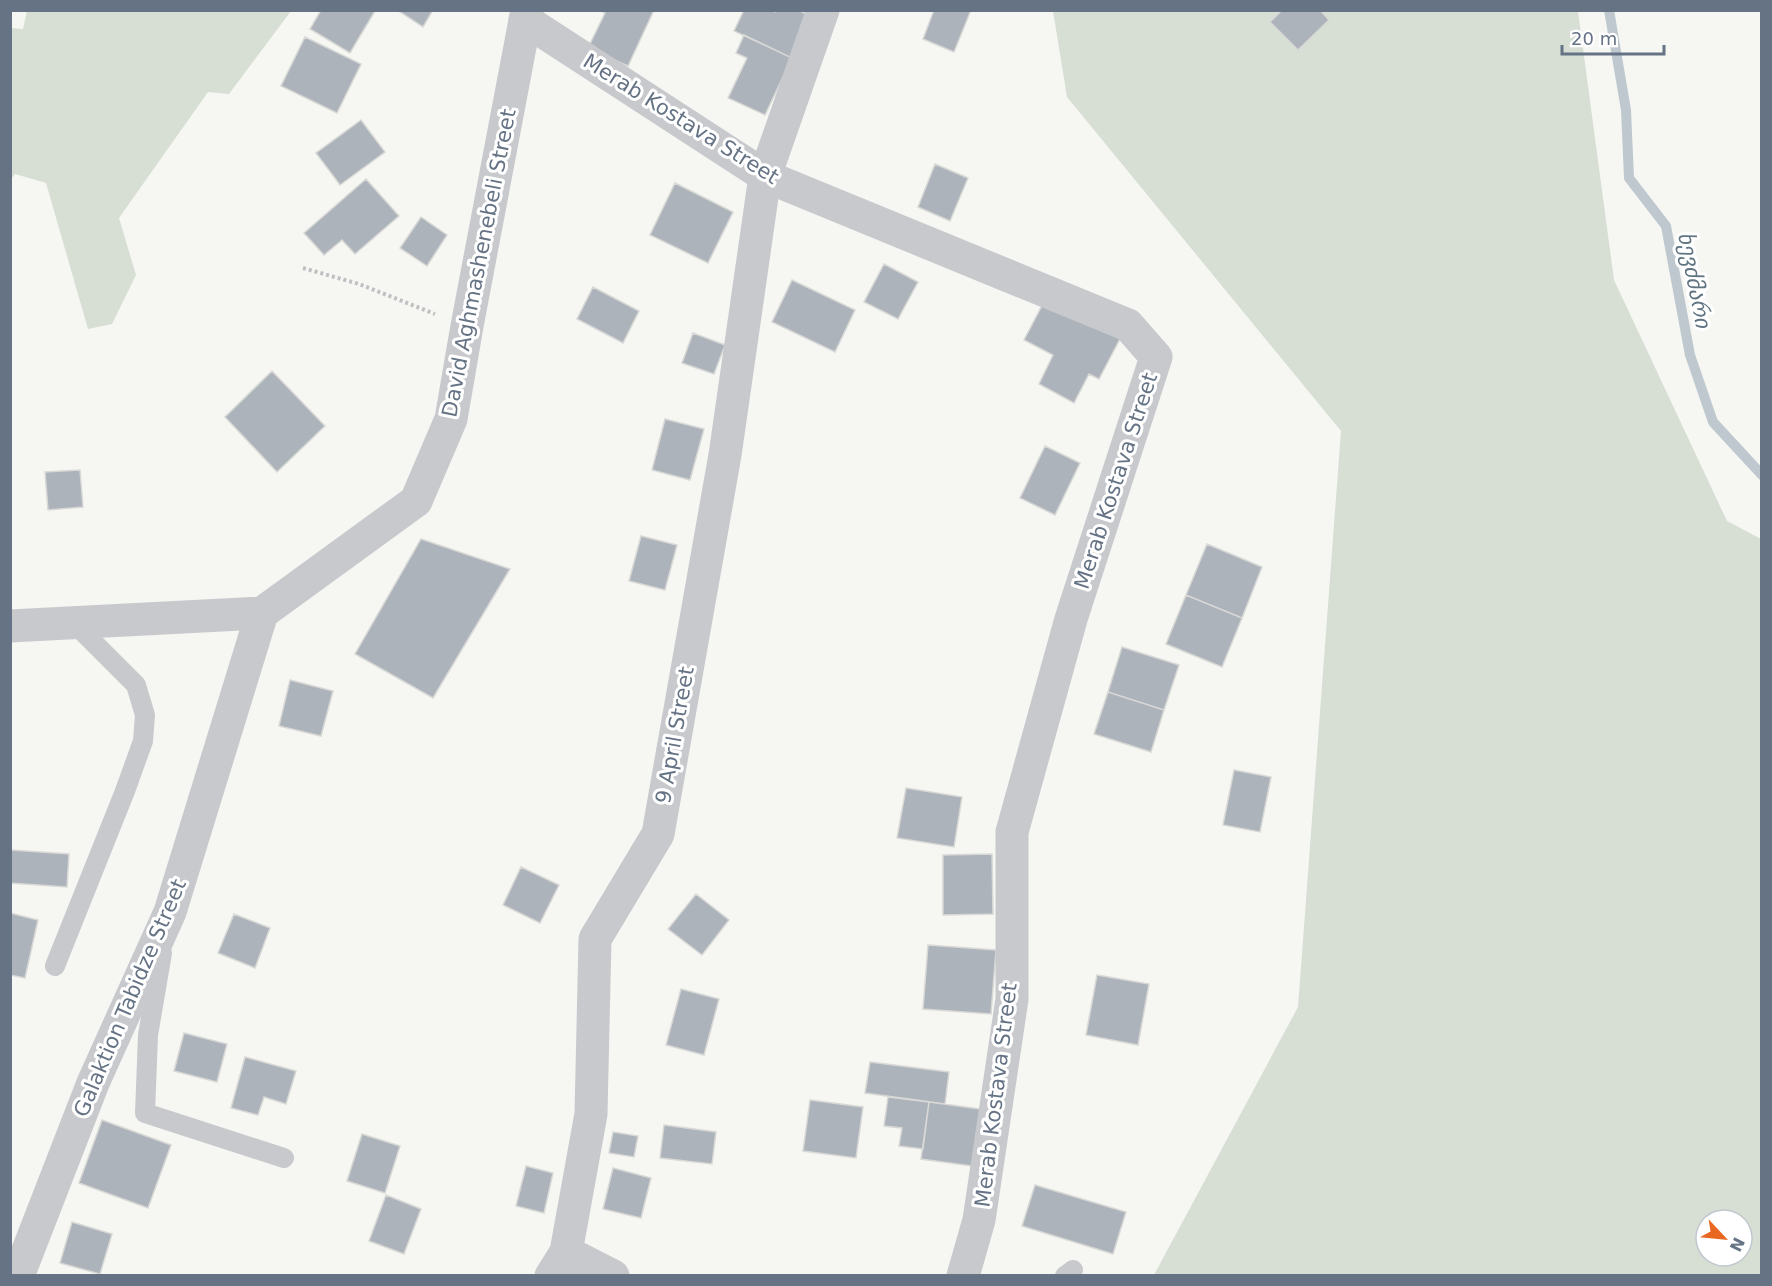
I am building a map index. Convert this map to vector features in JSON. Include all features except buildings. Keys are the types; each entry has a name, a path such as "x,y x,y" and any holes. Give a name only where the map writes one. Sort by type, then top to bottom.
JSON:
{"street":[{"name":"9 April Street","path":"558,1264 591,1114 595,939 658,834 725,455 765,176 823,10"},
{"name":"Merab Kostava Street","path":"526,15 765,176 1128,325 1156,357 1071,619 1012,832 1012,999 979,1220 963,1275"},
{"name":"David Aghmashenebeli Street","path":"262,613 416,501 451,419 526,15"},
{"path":"10,626 262,613"},
{"name":"Galaktion Tabidze Street","path":"18,1275 93,1083 170,912 262,613"},
{"path":"558,1264 613,1275"}],"lane":[{"path":"55,966 143,741 145,715 136,685 74,623"},
{"path":"170,912 148,1035 145,1113 284,1158"}],"path":[{"path":"303,268 359,284 467,326"}],"shaded area":[{"path":"27,11 291,11 229,94 208,92 119,218 136,275 112,324 88,329 46,183 15,174 11,179 11,28 23,29"},
{"path":"1053,11 1578,11 1614,280 1727,521 1761,539 1761,1275 1154,1275 1298,1007 1341,431 1067,97"}],"waterway":[{"name":"ხევძმარი","path":"1609,10 1626,110 1629,178 1666,226 1690,355 1713,422 1762,475"}]}
